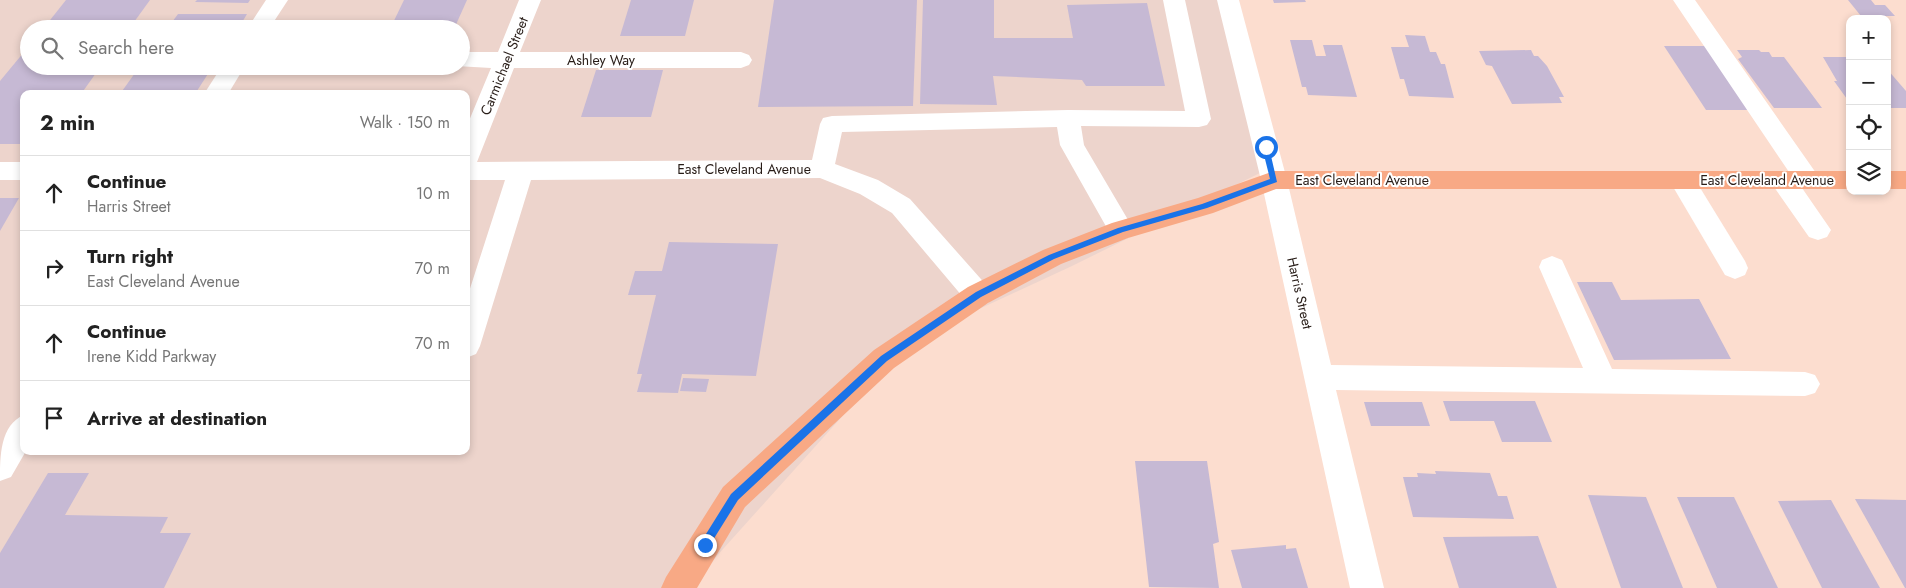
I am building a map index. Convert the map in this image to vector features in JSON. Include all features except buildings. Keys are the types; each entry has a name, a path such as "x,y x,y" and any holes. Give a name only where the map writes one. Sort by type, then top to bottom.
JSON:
{"main road":[{"name":"East Cleveland Avenue","path":"978,295 1052,257 1121,230 1204,206 1274,180 1846,180"},
{"path":"1891,180 1906,180"},
{"path":"678,588 734,497 884,359 978,295"}],"street":[{"path":"264,20 277,0"},
{"name":"Carmichael Street","path":"470,149 530,0"},
{"path":"822,169 832,124 1068,118 1199,119 1174,0"},
{"name":"Harris Street","path":"1228,0 1274,180 1367,588"},
{"path":"1684,0 1795,180 1818,230"},
{"name":"Ashley Way","path":"470,60 741,60"},
{"path":"219,90 228,75"},
{"path":"1068,118 1072,145 1121,230"},
{"name":"East Cleveland Avenue","path":"470,171 822,169 869,187 901,206 978,295"},
{"path":"470,333 521,170"},
{"path":"0,171 20,171"},
{"path":"1682,180 1735,268"},
{"path":"1552,267 1603,382"},
{"path":"1320,377 1805,384"},
{"path":"0,467 20,434"}],"shaded area":[{"path":"0,0 1227,0 1270,168 1072,266 910,341 688,588 0,588"}],"route":[{"path":"705,545 734,497 884,359 978,295 1052,257 1121,230 1204,206 1274,180 1266,147"}]}
